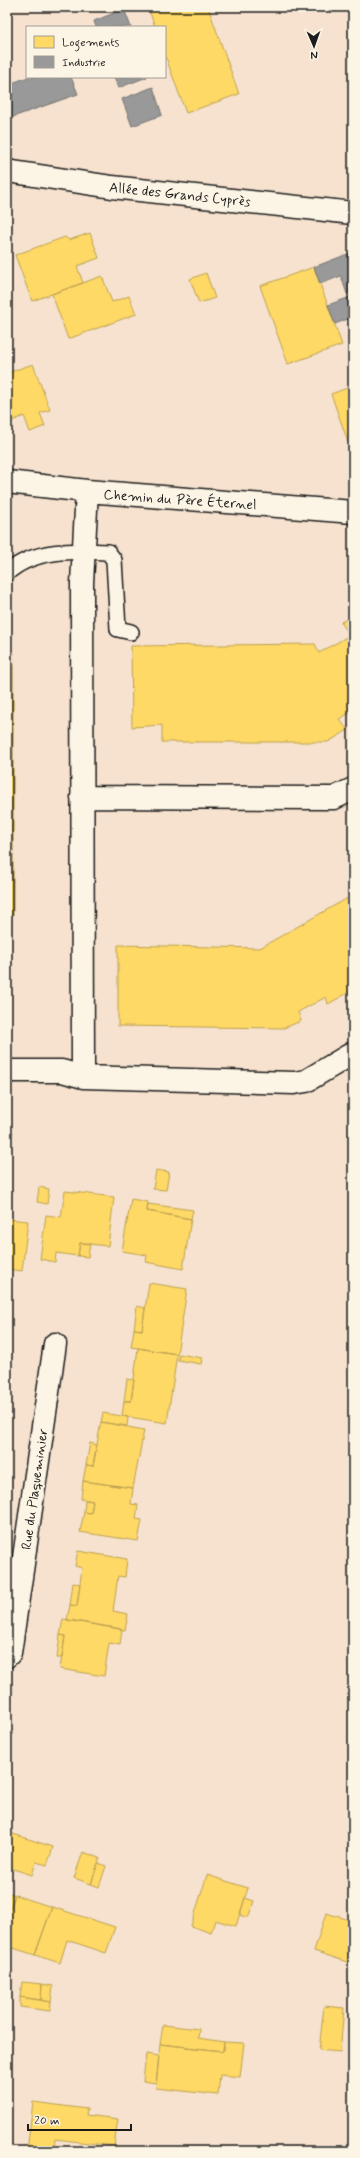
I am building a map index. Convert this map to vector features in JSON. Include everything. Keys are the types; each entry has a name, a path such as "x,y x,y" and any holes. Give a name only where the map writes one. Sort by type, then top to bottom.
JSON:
{"street":[{"name":"Allée des Grands Cyprès","path":"7,172 112,187 353,213"},
{"name":"Chemin du Père Éternel","path":"7,482 87,491 353,512"},
{"path":"83,1077 82,583 87,491"},
{"path":"82,797 334,798 353,789"},
{"path":"7,1071 62,1071 83,1077 294,1082 306,1081 353,1053"},
{"name":"Rue du Plaqueminier","path":"7,1656 10,1653 55,1344"}],"lane":[{"path":"7,573 14,566 41,555 83,550 108,552 114,560 118,629 131,632"}],"building: Logements":[{"path":"148,7 208,7 239,94 186,113 166,58 166,26 155,26"},
{"path":"90,233 99,258 77,266 83,283 32,301 15,255 65,237 69,240"},
{"path":"314,267 342,345 288,364 260,286"},
{"path":"206,273 215,298 199,303 190,279"},
{"path":"102,276 112,302 129,296 136,314 68,339 52,294"},
{"path":"33,364 50,410 40,413 45,426 30,432 24,416 7,423 7,373"},
{"path":"353,386 353,440 348,442 331,394"},
{"path":"353,616 353,711 339,719 348,730 328,742 162,742 162,725 132,727 131,646 315,644 319,653 350,635 341,622"},
{"path":"7,656 13,656 13,915 7,915"},
{"path":"353,895 353,990 328,1004 326,997 298,1012 301,1021 284,1028 118,1026 118,945 260,948"},
{"path":"156,1170 169,1172 166,1190 153,1189"},
{"path":"39,1187 49,1189 47,1204 37,1202"},
{"path":"65,1191 114,1197 108,1246 80,1243 78,1256 56,1253 55,1262 40,1259 46,1215 61,1217"},
{"path":"131,1199 148,1202 147,1211 191,1219 183,1269 146,1262 147,1255 122,1251"},
{"path":"148,1204 193,1210 191,1219 147,1211"},
{"path":"7,1219 28,1221 22,1271 7,1269"},
{"path":"80,1243 90,1243 88,1257 78,1256"},
{"path":"149,1283 187,1289 177,1354 131,1347 134,1329 142,1330"},
{"path":"137,1306 145,1308 142,1330 134,1329"},
{"path":"138,1348 177,1354 167,1423 122,1416 124,1401 131,1401"},
{"path":"179,1354 202,1358 201,1364 178,1360"},
{"path":"127,1379 134,1380 131,1401 124,1401"},
{"path":"103,1413 128,1417 127,1426 101,1422"},
{"path":"101,1422 144,1430 133,1488 83,1481 86,1465 93,1466"},
{"path":"90,1443 97,1445 93,1466 86,1465"},
{"path":"83,1481 133,1488 131,1504 138,1505 136,1519 142,1520 138,1541 80,1532 84,1512 91,1513 93,1501 81,1499"},
{"path":"85,1500 93,1501 91,1513 84,1512"},
{"path":"78,1551 127,1559 125,1577 118,1576 113,1611 128,1614 125,1630 67,1620 70,1605 77,1606 82,1568 75,1566"},
{"path":"73,1583 80,1584 77,1606 70,1605"},
{"path":"63,1619 122,1629 120,1645 109,1643 104,1676 60,1669 65,1636 60,1635"},
{"path":"60,1635 65,1636 62,1658 57,1658"},
{"path":"7,1832 53,1847 47,1865 36,1862 32,1875 7,1867"},
{"path":"83,1852 100,1858 91,1884 74,1878"},
{"path":"98,1863 106,1866 99,1887 91,1884"},
{"path":"207,1875 248,1888 236,1926 215,1920 211,1933 191,1926"},
{"path":"7,1892 15,1895 7,1917"},
{"path":"15,1895 52,1907 35,1955 7,1946 7,1917"},
{"path":"245,1898 254,1901 248,1918 240,1915"},
{"path":"52,1907 115,1927 106,1953 67,1940 60,1963 35,1955"},
{"path":"326,1913 353,1921 353,1964 314,1951"},
{"path":"7,1979 12,1980 9,2008 7,2008"},
{"path":"22,1982 42,1984 41,2000 20,1997"},
{"path":"42,1984 53,1986 51,2002 41,2000"},
{"path":"20,1997 51,2002 50,2011 20,2007"},
{"path":"324,2006 344,2008 340,2052 319,2050"},
{"path":"163,2025 199,2029 198,2038 224,2042 223,2051 160,2044"},
{"path":"224,2042 244,2043 240,2077 220,2075 218,2095 156,2088 160,2044 223,2051"},
{"path":"146,2054 159,2056 156,2083 143,2081"},
{"path":"33,2102 87,2109 86,2115 118,2119 114,2146 55,2139 54,2151 27,2151"}],"building: Industrie":[{"path":"124,9 131,26 96,26 94,21"},
{"path":"26,78 71,78 78,94 7,119 7,85"},
{"path":"114,78 144,78 118,88"},
{"path":"153,87 162,115 132,126 122,99"},
{"path":"353,252 353,291 347,294 341,276 320,284 314,267"},
{"path":"353,296 353,317 335,324 328,305"}]}
